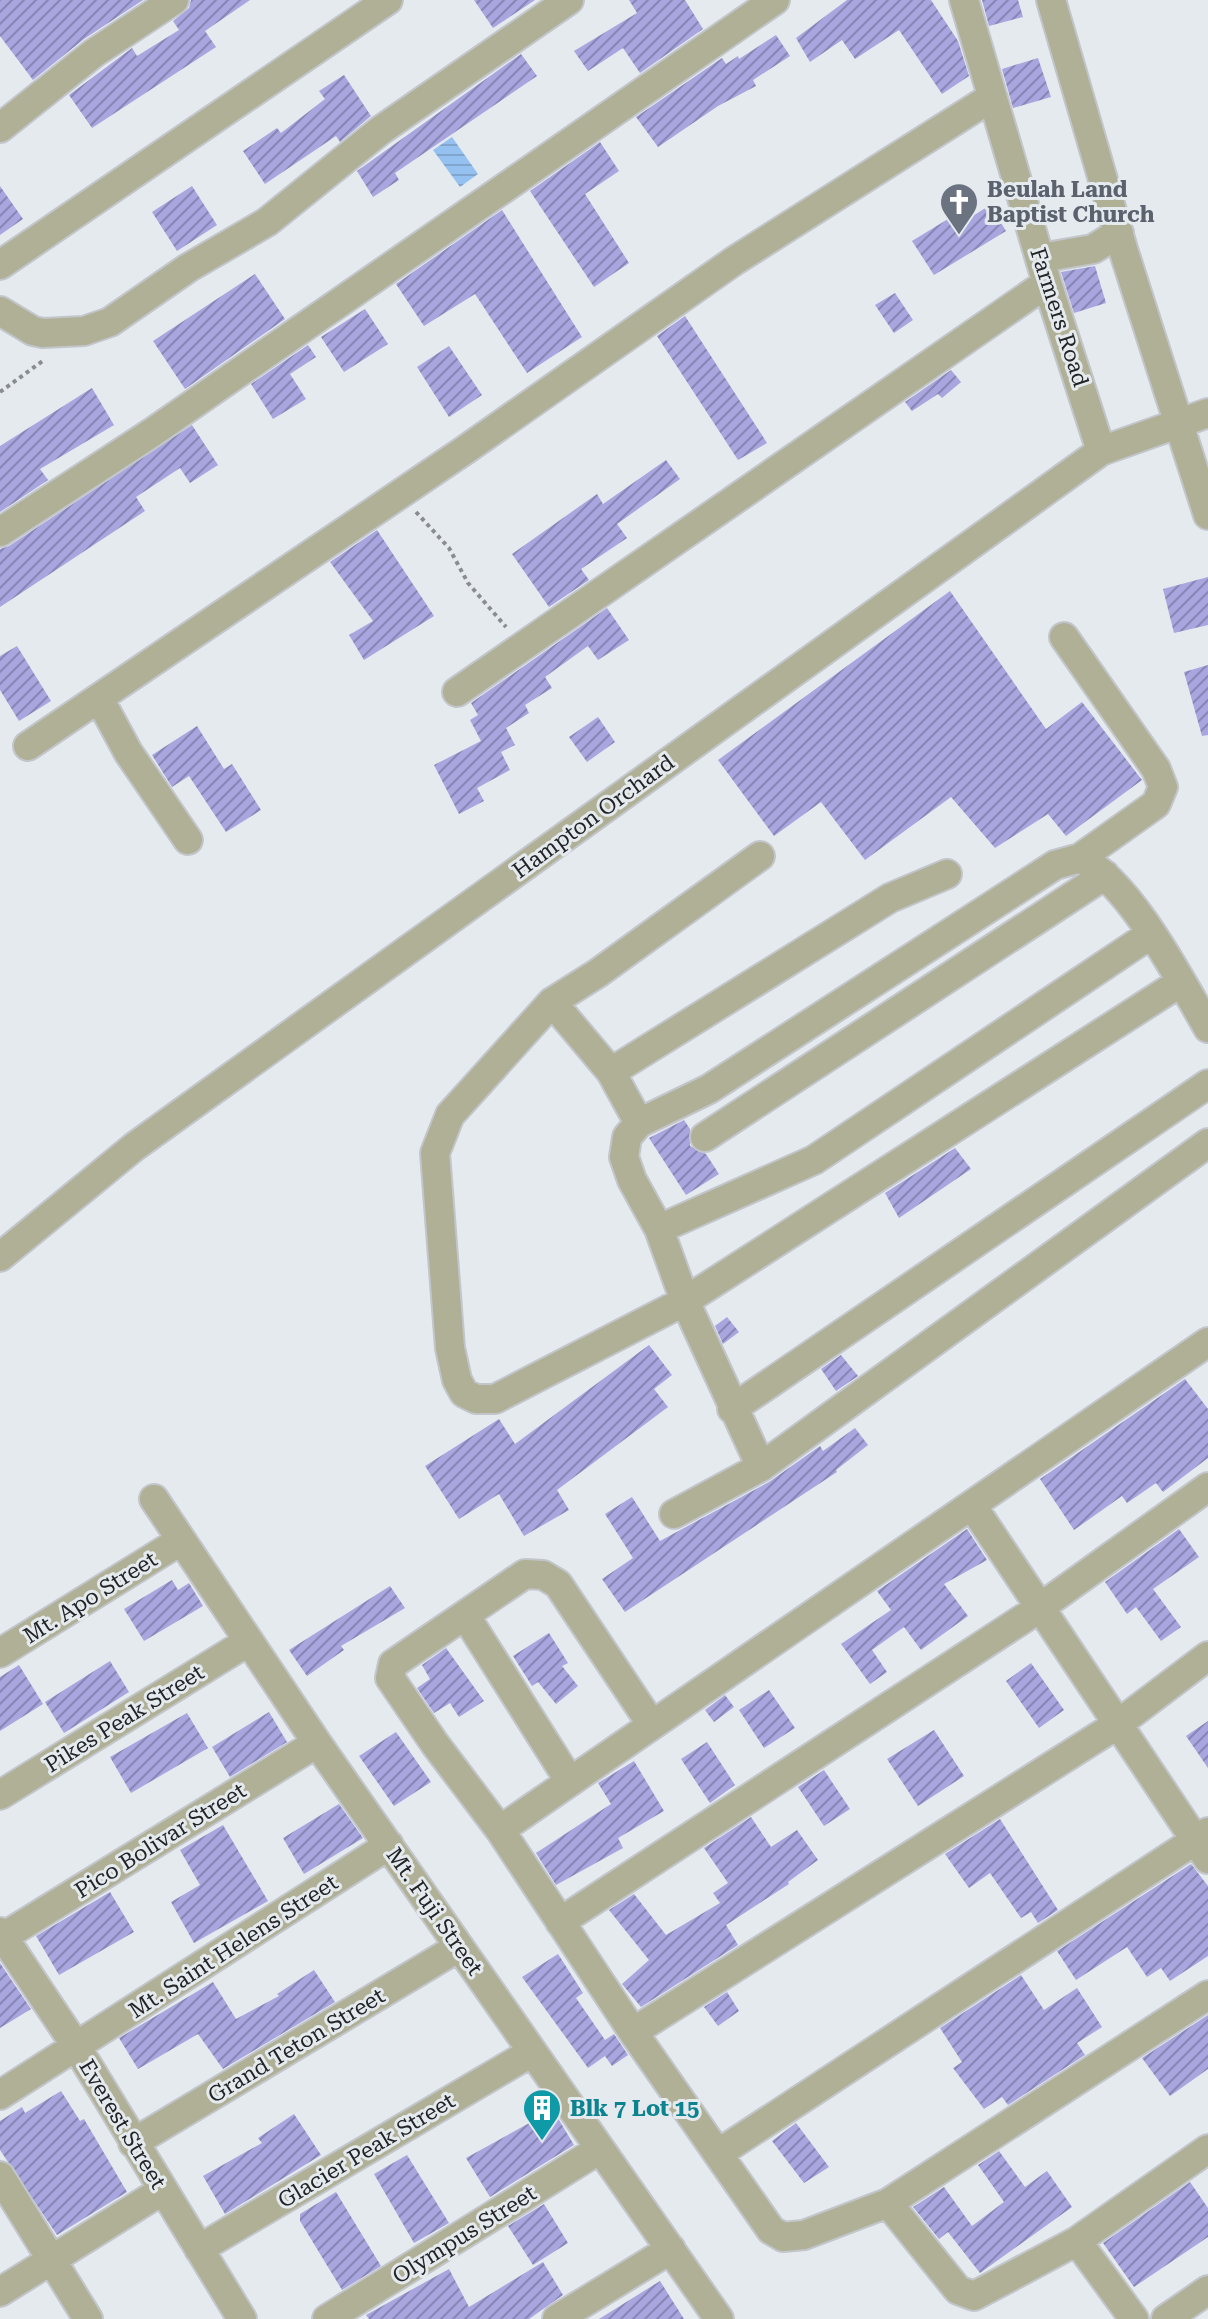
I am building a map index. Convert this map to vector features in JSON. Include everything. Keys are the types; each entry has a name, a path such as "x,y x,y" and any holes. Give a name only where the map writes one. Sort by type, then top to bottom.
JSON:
{"street":[{"path":"0,128 94,53 174,0"},
{"path":"0,265 388,0"},
{"path":"0,311 33,331 43,333 84,331 110,322 188,268 267,222 381,130 569,0"},
{"path":"0,532 153,432 775,0"},
{"name":"Farmers Road","path":"964,0 1101,451"},
{"path":"1051,0 1119,233 1208,515"},
{"path":"28,746 734,261 992,97"},
{"path":"457,692 709,515 1044,271 1093,249 1119,233"},
{"name":"Hampton Orchard","path":"0,1257 134,1147 1101,451 1208,413"},
{"path":"761,1467 685,1301 659,1229 632,1180 624,1157 627,1137 639,1123 709,1089 1055,865 1080,858 1156,804 1163,787 1156,769 1064,637"},
{"path":"99,698 128,752 188,840"},
{"path":"760,856 598,973 552,1002 450,1115 435,1153 450,1348 457,1380 464,1393 476,1399 495,1399 685,1301 1181,982"},
{"path":"1080,858 1105,875 1151,934 1208,1028"},
{"path":"611,1072 890,898 947,874"},
{"path":"705,1137 1105,875"},
{"path":"659,1229 814,1160 1151,934"},
{"path":"552,1002 611,1072 639,1123"},
{"path":"732,1409 1208,1084"},
{"path":"674,1514 761,1467 1208,1143"},
{"path":"500,1830 973,1507 1208,1342"},
{"path":"560,1922 1038,1609 1208,1487"},
{"name":"Mt. Fuji Street","path":"154,1499 317,1743 719,2319"},
{"path":"719,2153 1204,1844 1038,1609 973,1507"},
{"name":"Mt. Apo Street","path":"0,1653 180,1541"},
{"path":"652,1725 558,1584 548,1577 525,1574 393,1664 390,1678 500,1830 633,2032 771,2230 783,2237 804,2235 888,2203 1208,1995"},
{"path":"465,1615 569,1780"},
{"name":"Pikes Peak Street","path":"0,1795 249,1641"},
{"path":"633,2032 1118,1724 1208,1656"},
{"name":"Pico Bolivar Street","path":"4,1944 317,1743"},
{"name":"Mt. Saint Helens Street","path":"0,2095 389,1845"},
{"name":"Everest Street","path":"4,1944 76,2046 242,2319"},
{"name":"Grand Teton Street","path":"133,2143 459,1947"},
{"name":"Glacier Peak Street","path":"199,2249 532,2052"},
{"name":"Olympus Street","path":"327,2319 600,2149"},
{"path":"888,2203 958,2290 968,2296 982,2294 1077,2241 1208,2149"},
{"path":"0,2176 88,2319"},
{"path":"0,2292 163,2190"},
{"path":"1077,2241 1134,2319"},
{"path":"557,2319 671,2249"},
{"path":"1166,2319 1208,2290"}],"path":[{"path":"0,392 48,357"},
{"path":"398,493 449,548 468,583 524,647"}],"water":[{"path":"452,137 478,174 460,187 433,150"}],"building":[{"path":"0,0 143,0 84,39 33,80 0,36"},
{"path":"191,0 250,0 205,31 216,47 92,128 69,95 132,48 137,56 179,30 173,21 189,8"},
{"path":"474,0 535,0 493,28"},
{"path":"629,0 685,0 703,29 640,73 623,48 588,71 574,51 637,13"},
{"path":"847,0 931,0 958,41 969,76 942,94 899,30 855,59 842,40 810,62 796,38"},
{"path":"982,0 1018,0 1023,17 989,26"},
{"path":"776,35 790,56 753,80 756,86 718,106 658,147 636,117 722,58 726,64 738,56 739,59"},
{"path":"521,54 537,76 395,173 399,180 373,197 357,171"},
{"path":"1038,58 1051,97 1013,108 1002,69"},
{"path":"344,75 371,116 340,142 336,136 265,184 243,151 277,128 281,133 325,99 319,91"},
{"path":"600,142 619,171 585,194 629,263 594,287 530,191"},
{"path":"0,186 23,219 0,235"},
{"path":"192,186 217,225 177,251 152,212"},
{"name":"Beulah Land Baptist Church","path":"990,205 1006,231 934,275 912,241 948,219 954,228"},
{"path":"502,210 582,337 527,373 475,294 424,326 396,284"},
{"path":"1095,266 1106,303 1074,313 1061,272"},
{"path":"255,274 285,319 185,389 153,341"},
{"path":"895,293 913,320 894,333 875,305"},
{"path":"365,309 388,344 344,372 321,337"},
{"path":"685,316 767,443 738,460 657,336"},
{"path":"308,345 316,357 290,374 306,399 273,419 251,384"},
{"path":"449,346 482,395 449,417 417,367"},
{"path":"951,370 961,382 942,398 938,394 912,411 905,402"},
{"path":"92,388 114,425 40,469 48,480 0,512 0,446"},
{"path":"192,425 218,465 190,483 180,468 136,497 145,511 0,607 0,549"},
{"path":"666,460 680,479 617,524 627,538 581,569 589,580 549,607 512,554 597,494 603,504"},
{"path":"377,530 434,616 364,660 349,635 373,621 330,562"},
{"path":"1208,577 1208,625 1174,633 1163,589"},
{"path":"950,591 1046,729 1082,702 1142,780 1066,836 1048,814 995,848 951,797 865,860 821,802 774,836 718,760"},
{"path":"607,608 629,640 598,660 588,646 545,677 552,688 525,705 529,713 506,728 515,745 501,752 510,770 477,788 484,801 459,814 434,765 481,741 470,720 478,715 471,703"},
{"path":"17,646 51,701 19,721 0,690 0,656"},
{"path":"1208,665 1208,735 1202,736 1184,672"},
{"path":"598,717 615,742 587,762 569,737"},
{"path":"197,726 224,769 232,764 261,810 226,832 189,776 172,787 152,755"},
{"path":"684,1120 690,1129 690,1146 706,1154 719,1174 686,1195 649,1138"},
{"path":"955,1148 971,1169 899,1218 885,1193"},
{"path":"727,1317 739,1332 723,1344 715,1326"},
{"path":"649,1345 672,1375 654,1389 668,1407 557,1490 569,1510 524,1536 499,1494 459,1519 425,1466 499,1419 515,1444"},
{"path":"841,1355 858,1376 836,1391 821,1369"},
{"path":"1185,1379 1208,1409 1208,1458 1163,1492 1156,1483 1127,1503 1122,1496 1074,1530 1040,1479"},
{"path":"855,1428 868,1445 837,1472 625,1612 602,1579 633,1558 605,1514 632,1497 660,1541 769,1482 820,1446 823,1451"},
{"path":"967,1529 987,1560 944,1584 968,1616 921,1650 904,1627 872,1650 887,1672 870,1684 841,1644 891,1610 877,1591"},
{"path":"1179,1529 1199,1557 1153,1589 1181,1627 1161,1641 1136,1607 1127,1614 1105,1582"},
{"path":"172,1580 178,1590 189,1583 203,1606 144,1641 124,1609"},
{"path":"390,1586 405,1608 341,1646 344,1650 307,1676 289,1650"},
{"path":"549,1633 568,1663 562,1666 578,1686 556,1704 538,1682 532,1686 513,1656"},
{"path":"446,1648 484,1701 459,1717 450,1703 434,1713 417,1688 430,1679 422,1665"},
{"path":"110,1661 129,1692 64,1733 45,1702"},
{"path":"1031,1663 1064,1710 1039,1728 1006,1681"},
{"path":"19,1665 43,1704 0,1731 0,1677"},
{"path":"769,1690 795,1728 764,1748 739,1710"},
{"path":"725,1695 734,1707 714,1722 705,1710"},
{"path":"269,1712 287,1742 230,1777 212,1747"},
{"path":"187,1713 208,1748 131,1793 110,1757"},
{"path":"1208,1721 1208,1768 1186,1736"},
{"path":"934,1730 964,1776 918,1806 887,1759"},
{"path":"396,1732 431,1782 394,1806 359,1756"},
{"path":"707,1742 735,1785 710,1803 681,1759"},
{"path":"634,1761 664,1811 618,1838 623,1848 556,1885 536,1853 611,1804 598,1783"},
{"path":"824,1770 850,1809 824,1826 798,1787"},
{"path":"339,1804 363,1838 304,1874 283,1838"},
{"path":"751,1817 771,1847 797,1830 818,1860 789,1884 726,1925 738,1945 641,2007 622,1984 649,1960 609,1910 634,1894 666,1935 720,1903 713,1893 728,1883 704,1848"},
{"path":"1000,1819 1058,1910 1038,1923 1031,1912 1021,1918 990,1873 969,1888 945,1854"},
{"path":"223,1825 268,1901 194,1943 171,1902 200,1885 180,1850"},
{"path":"1191,1864 1208,1886 1208,1956 1170,1981 1161,1968 1147,1977 1127,1947 1076,1980 1057,1951"},
{"path":"110,1892 134,1932 59,1975 36,1936"},
{"path":"558,1954 583,1993 576,1998 605,2040 614,2034 628,2055 612,2066 605,2056 588,2068 522,1977"},
{"path":"0,1963 31,2009 0,2028"},
{"path":"314,1970 335,2002 223,2069 198,2034 138,2069 119,2038 213,1982 236,2019 279,1996 277,1994"},
{"path":"1021,1975 1044,2010 1077,1988 1102,2027 1077,2043 1085,2055 1008,2105 1002,2097 984,2109 953,2068 962,2062 940,2028"},
{"path":"727,1992 739,2011 718,2026 704,2007"},
{"path":"1208,2015 1208,2069 1170,2096 1142,2058"},
{"path":"61,2091 80,2121 84,2119 127,2192 57,2235 0,2150 0,2121 22,2107 25,2113"},
{"path":"553,2110 574,2145 490,2197 466,2158"},
{"path":"294,2114 321,2155 225,2214 203,2176 262,2143 258,2138"},
{"path":"796,2123 829,2167 804,2183 772,2141"},
{"path":"999,2151 1025,2187 1047,2171 1072,2207 980,2273 948,2232 939,2239 913,2207 944,2187 972,2226 1004,2202 978,2165"},
{"path":"407,2155 449,2223 414,2243 374,2174"},
{"path":"1190,2182 1208,2208 1208,2237 1134,2287 1103,2243"},
{"path":"336,2192 381,2266 342,2290 300,2221 300,2214"},
{"path":"544,2204 568,2243 533,2265 508,2226"},
{"path":"543,2262 563,2295 529,2319 369,2319 366,2315 449,2269 469,2307"},
{"path":"660,2281 684,2319 599,2319"}],"place":[{"name":"Beulah Land Baptist Church","path":"959,236"},
{"name":"Blk 7 Lot 15","path":"542,2142"}]}
